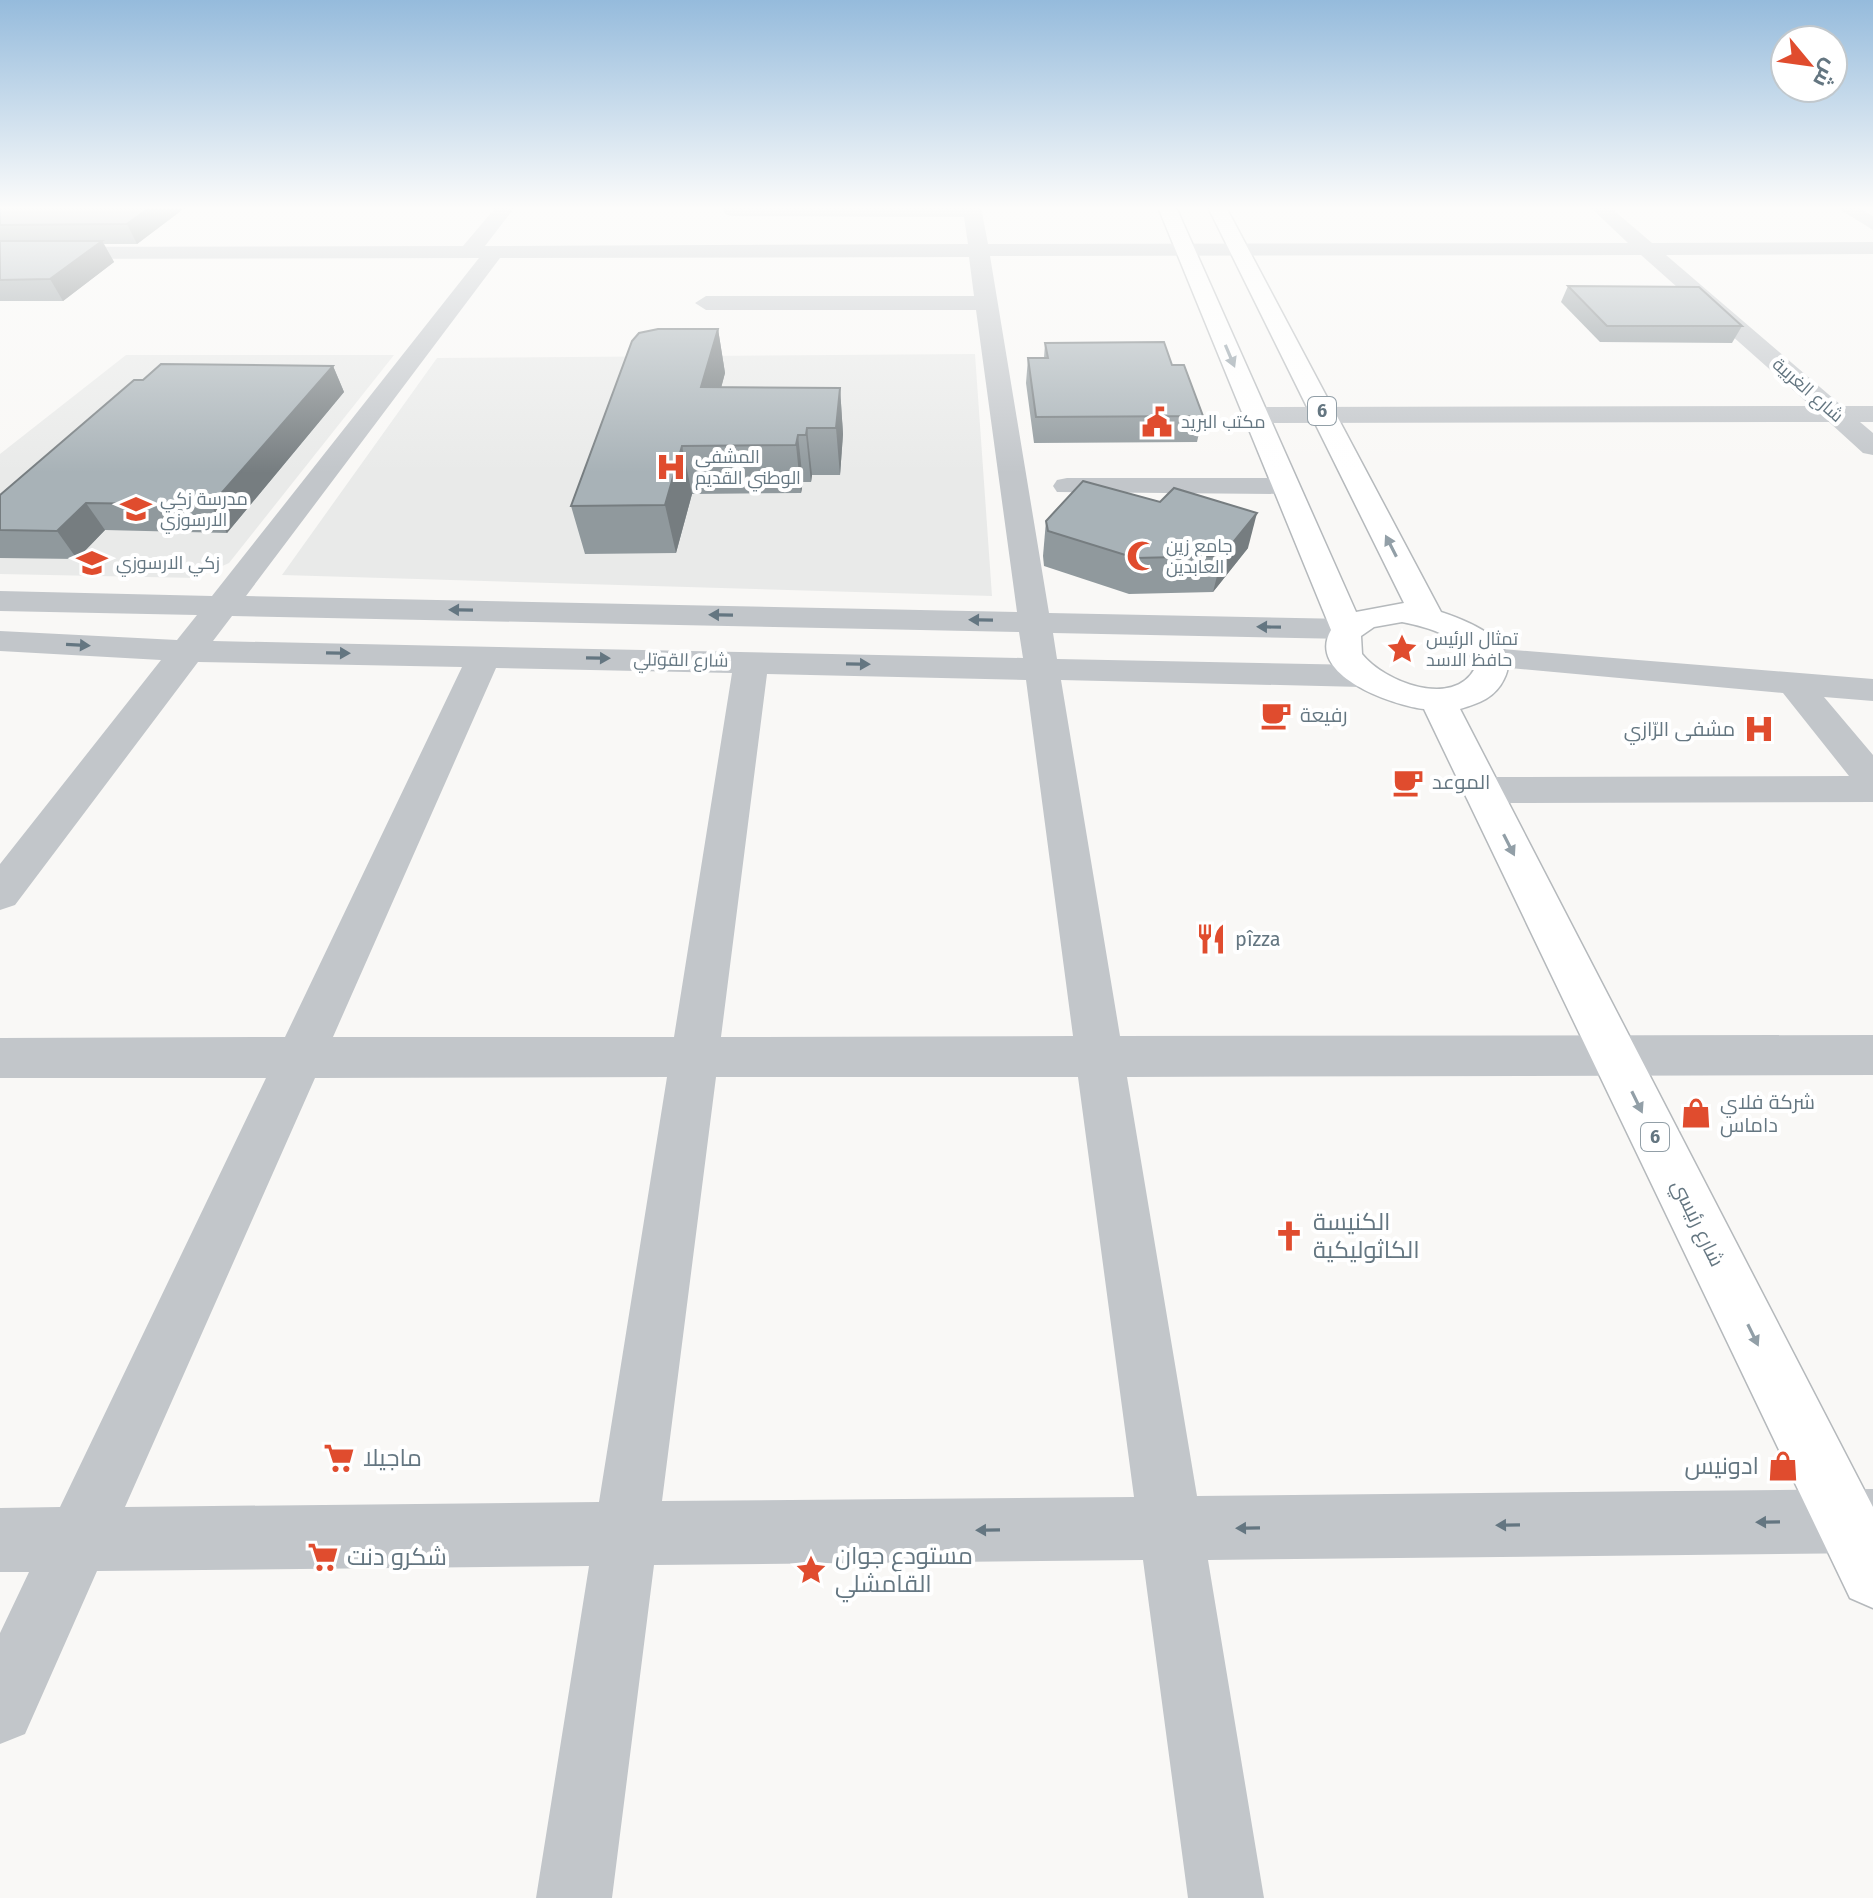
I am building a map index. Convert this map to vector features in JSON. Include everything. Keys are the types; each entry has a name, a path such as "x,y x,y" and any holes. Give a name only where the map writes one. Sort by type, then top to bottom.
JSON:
{"highway":[{"path":"1205,296 1347,629"},
{"name":"6","path":"1264,296 1427,616"},
{"path":"1379,613 1427,616 1466,633 1481,645 1489,658 1491,671 1486,682 1475,692 1437,699 1409,696 1384,688 1362,676 1348,660 1342,644 1347,629 1360,619 1379,613"},
{"name":"شارع رئيسي","path":"1437,699 1615,1056 1864,1539"}],"street":[{"path":"0,894 186,651 449,296"},
{"path":"699,327 708,296"},
{"path":"986,296 1226,1898"},
{"name":"شارع الغربية","path":"1700,296 1873,447"},
{"path":"706,303 987,303"},
{"path":"1255,415 1873,414"},
{"path":"1067,486 1285,486"},
{"path":"0,601 1347,629"},
{"name":"شارع القوتلي","path":"0,641 186,651 1362,676"},
{"path":"0,1709 485,655"},
{"path":"1489,658 1873,690"},
{"path":"574,1898 751,662"},
{"path":"1794,684 1873,780"},
{"path":"1481,790 1873,789"},
{"path":"0,1058 1873,1055"},
{"path":"0,1540 1170,1529 1864,1539"}],"shaded area":[{"name":"المشفى الوطني القديم","path":"975,354 992,596 282,575 437,358"},
{"name":"مدرسة زكي الارسوزي","path":"126,355 394,355 229,563 196,578 0,574 0,454"}],"building":[{"path":"1577,296 1708,296 1742,326 1607,326"},
{"path":"658,329 718,329 701,387 840,388 836,428 807,428 806,435 798,435 796,445 682,446 665,505 571,506 632,341 639,333"},
{"path":"1164,342 1172,365 1184,365 1203,416 1036,417 1028,358 1048,358 1045,343"},
{"path":"161,364 333,366 211,505 86,503 57,531 0,530 0,495 134,380 143,380"},
{"path":"1083,481 1160,502 1174,488 1257,513 1222,556 1135,558 1048,531 1046,521"}],"place":[{"name":"مكتب البريد","path":"1157,422"},
{"name":"المشفى الوطني القديم","path":"671,467"},
{"name":"مدرسة زكي الارسوزي","path":"136,509"},
{"name":"جامع زين العابدين","path":"1142,556"},
{"name":"زكي الارسوزي","path":"92,563"},
{"name":"تمثال الرئيس حافظ الاسد","path":"1402,649"},
{"name":"رفيعة","path":"1276,715"},
{"name":"مشفى الرّازي","path":"1759,729"},
{"name":"الموعد","path":"1408,782"},
{"name":"pîzza","path":"1211,939"},
{"name":"شركة فلاي داماس","path":"1696,1113"},
{"name":"الكنيسة الكاثوليكية","path":"1289,1236"},
{"name":"ماجيلا","path":"339,1458"},
{"name":"ادونيس","path":"1783,1466"},
{"name":"شكرو دنت","path":"323,1557"},
{"name":"مستودع جوان القامشلي","path":"811,1570"}]}
